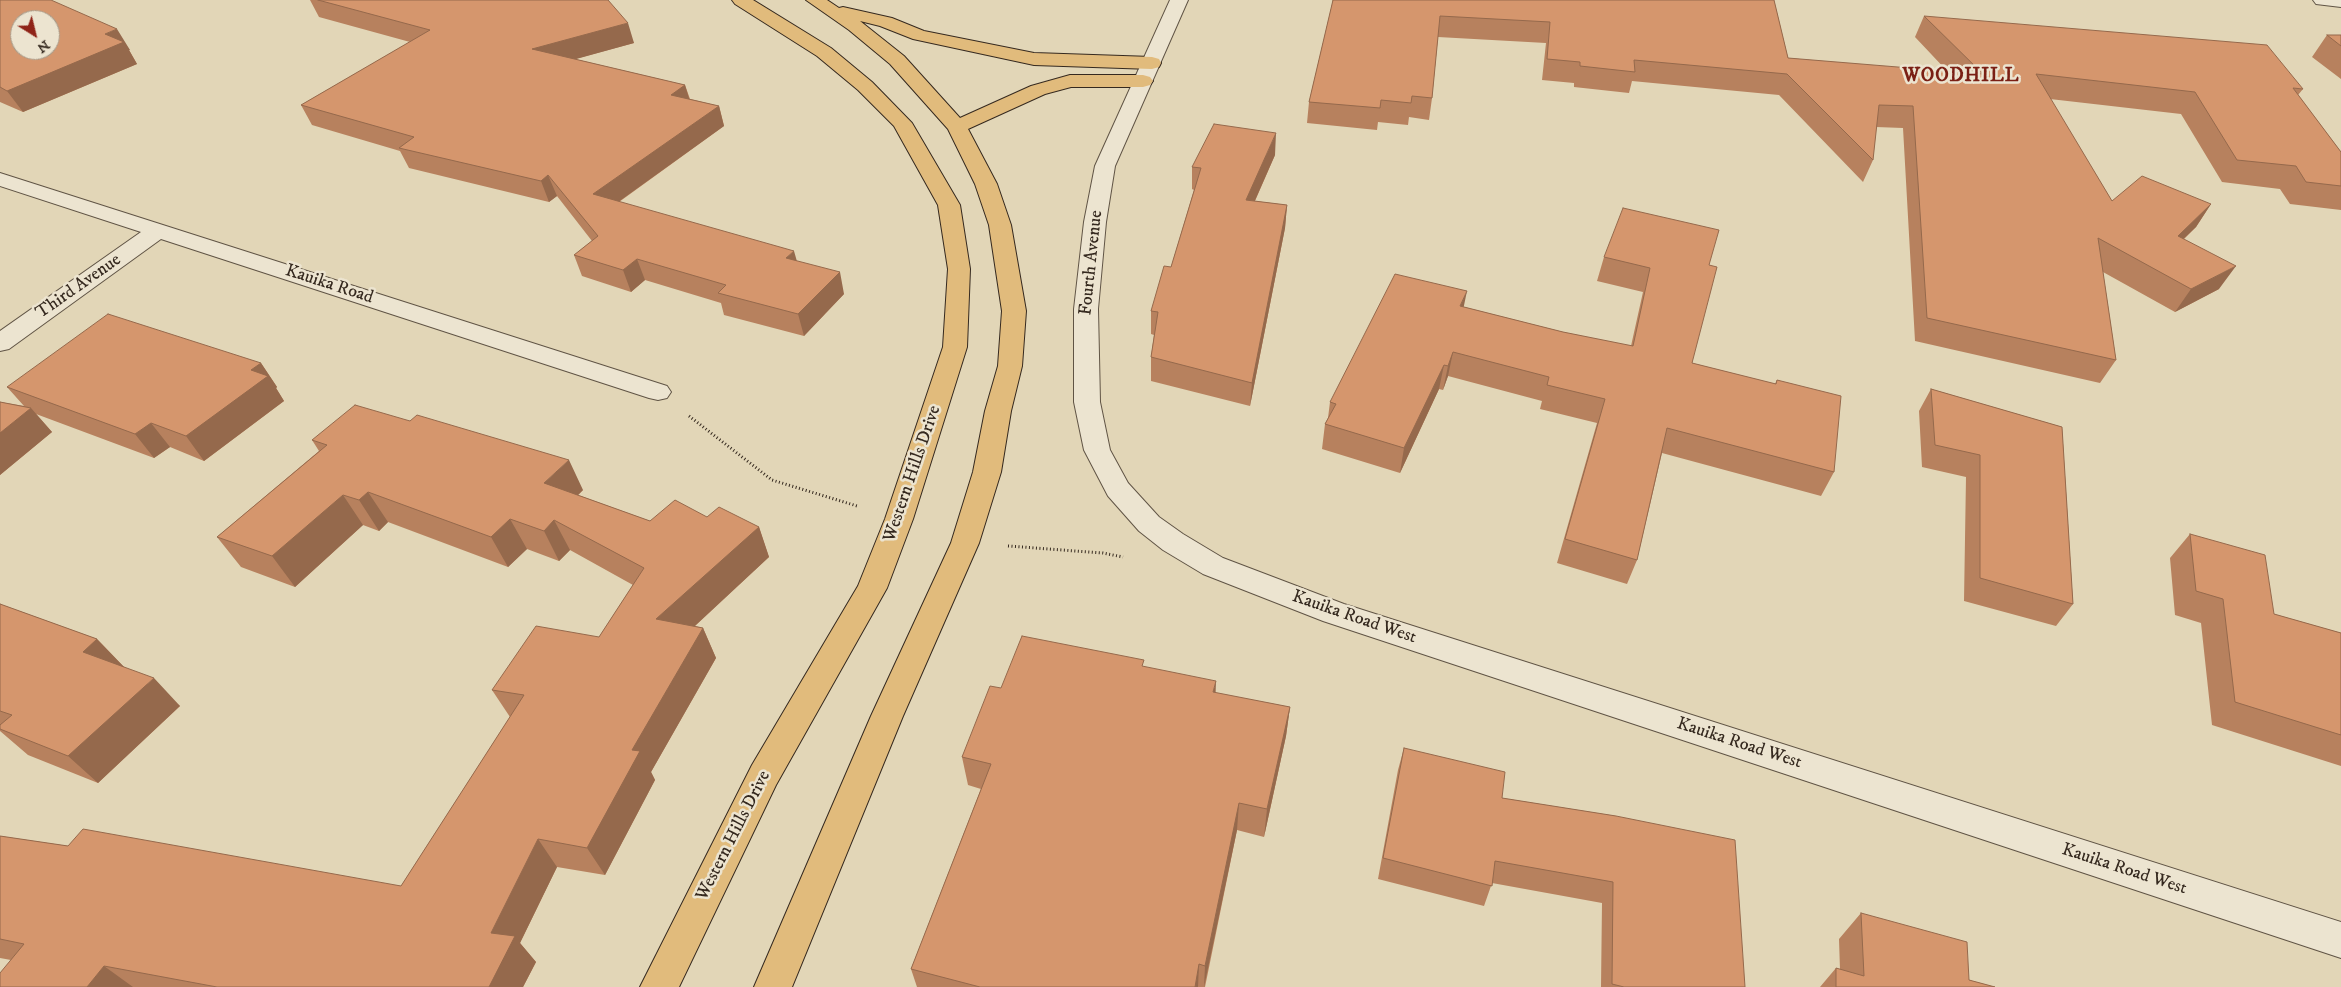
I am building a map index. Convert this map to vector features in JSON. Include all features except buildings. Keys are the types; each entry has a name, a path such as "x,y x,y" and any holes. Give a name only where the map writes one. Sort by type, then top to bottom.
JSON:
{"highway":[{"name":"Western Hills Drive","path":"659,987 764,775 872,588 899,519 955,348 959,269 949,205 902,123 865,86 824,52 742,0"},
{"path":"821,4 886,22 919,35 1009,54 1147,72"},
{"path":"773,987 887,716 966,543 987,472 998,411 1010,366 1014,311 1000,224 986,184 957,127 898,60 855,26 821,4"},
{"path":"957,127 1038,90 1070,82 1147,72"}],"street":[{"name":"Fourth Avenue","path":"1149,524 1118,489 1097,450 1087,402 1085,359 1086,309 1095,222 1105,166 1179,0"},
{"path":"2322,0 2341,2"},
{"name":"Kauika Road","path":"0,179 658,392"},
{"name":"Third Avenue","path":"0,343 159,230"},
{"name":"Kauika Road West","path":"1149,524 1173,542 1213,566 1334,613 2341,940"}],"district":[{"name":"WOODHILL","path":"1961,77"}]}
